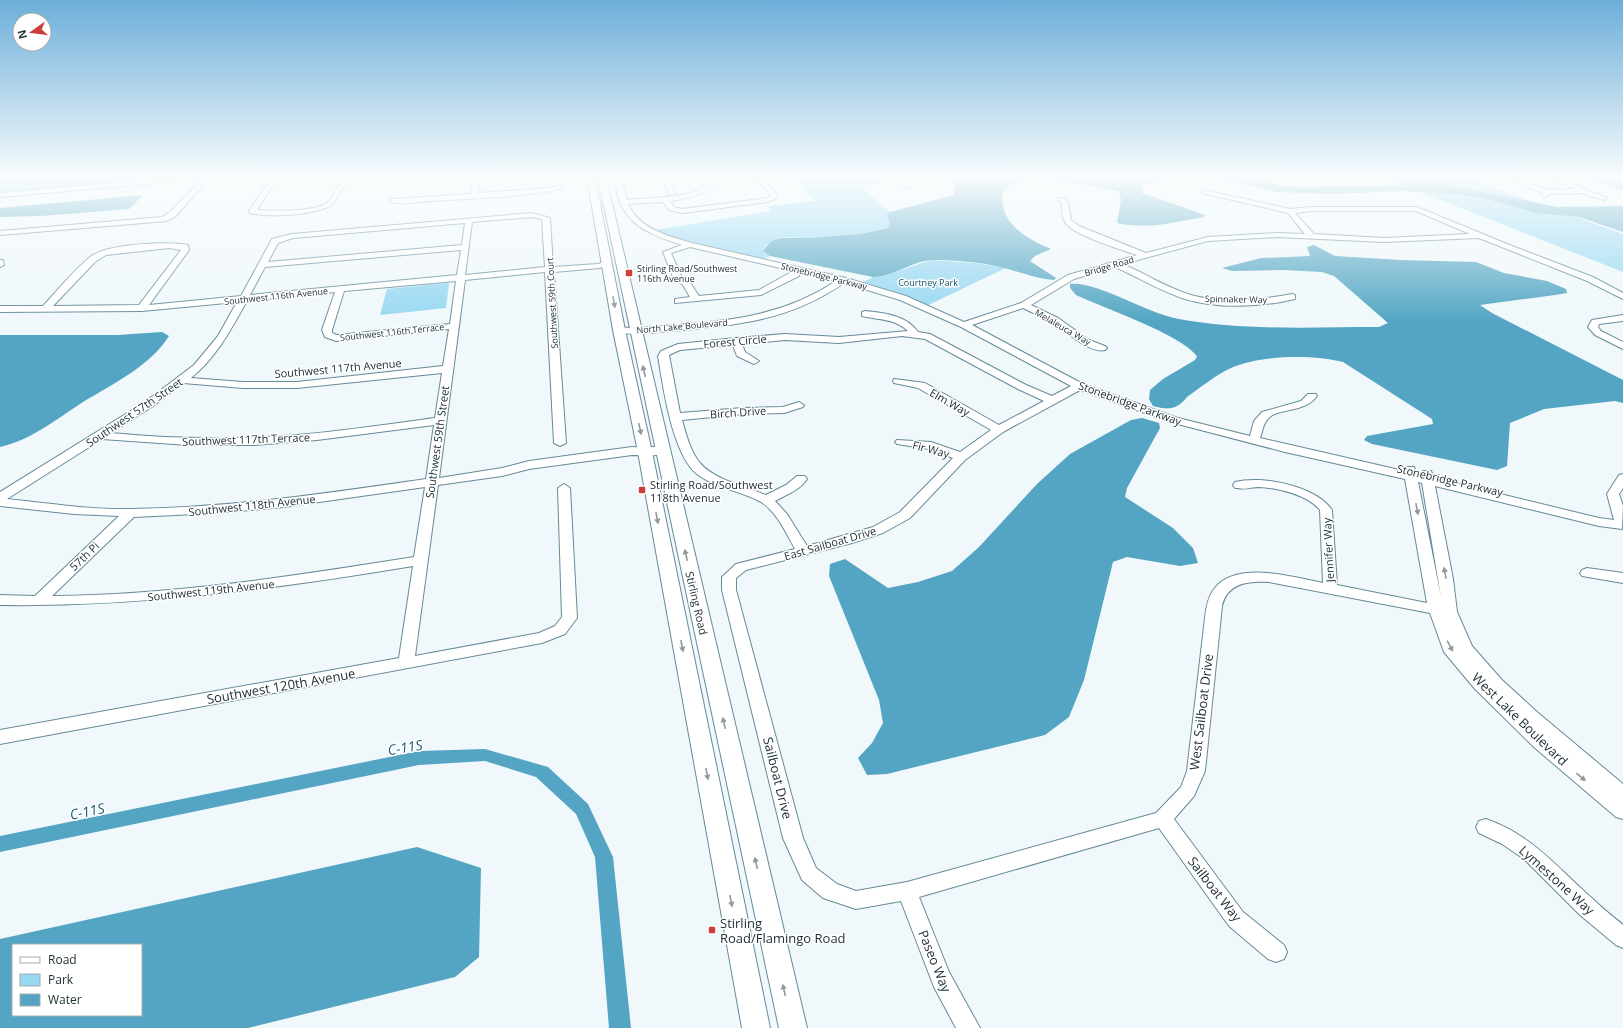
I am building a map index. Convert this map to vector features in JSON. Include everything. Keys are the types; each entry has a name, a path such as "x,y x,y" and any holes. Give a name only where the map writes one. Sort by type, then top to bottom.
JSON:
{"main road":[{"name":"Stirling Road","path":"604,226 634,328 654,451 756,1028"},
{"name":"Stirling Road","path":"609,226 614,262 619,330 654,451 793,1028"}],"street":[{"path":"0,233 82,226"},
{"name":"Southwest 57th Street","path":"0,498 101,435 182,380 198,366 218,344 273,244 279,238 403,226"},
{"name":"Southwest 59th Street","path":"406,664 432,482 439,421 455,326 468,226"},
{"name":"Southwest 59th Court","path":"547,226 560,442"},
{"name":"Stonebridge Parkway","path":"643,226 664,237 690,245 839,281 899,300 904,300 964,325 1079,386 1174,420 1254,440 1428,478 1599,522 1622,525"},
{"path":"1074,226 1145,255"},
{"path":"1303,226 1312,237"},
{"path":"1457,226 1478,236 1590,279 1623,296"},
{"name":"Bridge Road","path":"964,325 1024,305 1071,277 1184,244 1208,239 1249,236 1389,240 1478,236"},
{"path":"690,245 667,252 677,277 686,283 696,299"},
{"path":"45,309 92,260 103,253 119,250 183,246 185,250 142,308"},
{"path":"262,265 465,246"},
{"name":"Southwest 116th Avenue","path":"0,309 142,308 462,277 600,266 614,262"},
{"name":"Spinnaker Way","path":"1116,264 1172,291 1189,297 1228,301 1276,300 1292,298"},
{"path":"678,302 696,299 741,296 761,292 794,276 798,271"},
{"name":"North Lake Boulevard","path":"619,330 733,322 777,314 808,303 839,281"},
{"name":"Southwest 116th Terrace","path":"340,289 327,330 330,336 347,338 455,326"},
{"name":"Melaleuca Way","path":"1024,305 1055,320 1086,342 1102,348"},
{"path":"866,314 889,318 907,325 914,333"},
{"path":"1623,318 1601,320 1595,322 1593,327 1598,333 1623,346"},
{"name":"Forest Circle","path":"803,551 780,513 766,500 700,471 691,461 684,446 663,356 664,352 678,347 785,337 852,339 896,333 914,333 926,336 1022,387 1052,400"},
{"path":"736,341 741,354 754,362"},
{"name":"Southwest 117th Avenue","path":"182,380 243,385 297,385 448,369"},
{"name":"Elm Way","path":"898,381 921,385 999,430"},
{"name":"East Sailboat Drive","path":"730,577 741,567 878,530 905,515 961,457 999,430 1079,386"},
{"path":"1254,440 1260,421 1266,414 1305,403 1312,396"},
{"name":"Birch Drive","path":"677,417 743,411 784,410 799,405"},
{"name":"Southwest 117th Terrace","path":"101,435 176,442 241,442 306,438 439,421"},
{"name":"Fir Way","path":"901,442 931,446 961,457"},
{"name":"Southwest 118th Avenue","path":"0,502 68,509 130,513 217,510 502,472 529,472 563,468 635,458 654,451"},
{"name":"West Lake Boulevard","path":"1411,474 1443,611 1450,648 1481,685 1542,743 1623,811"},
{"name":"West Lake Boulevard","path":"1428,478 1446,578 1443,611 1465,649 1496,684 1542,726 1623,795"},
{"path":"1622,525 1613,494 1623,478"},
{"path":"766,500 790,488 800,479"},
{"name":"Jennifer Way","path":"1239,485 1264,484 1310,497 1324,505 1326,510 1330,588"},
{"name":"Southwest 120th Avenue","path":"0,737 542,638 560,630 570,618 564,488"},
{"name":"57th Pi","path":"39,600 130,513"},
{"name":"Southwest 119th Avenue","path":"0,600 142,598 188,594 234,589 421,560"},
{"path":"1587,574 1623,578"},
{"name":"West Sailboat Drive","path":"907,891 1135,828 1162,819 1188,791 1196,772 1212,618 1216,598 1222,589 1230,583 1254,576 1269,577 1443,611"},
{"name":"Sailboat Drive","path":"730,577 729,590 793,838 809,874 830,891 856,900 907,891"},
{"name":"Sailboat Way","path":"1162,819 1236,919 1276,952"},
{"name":"Lymestone Way","path":"1486,827 1509,838 1531,853 1587,908 1623,938"},
{"name":"Paseo Way","path":"907,891 946,989 954,1005 969,1028"}],"green space":[{"path":"680,226 889,226 888,228 860,234 842,236 823,238 780,238 766,246 763,251 770,256 764,259 690,243 655,230"},
{"path":"1506,226 1601,226 1623,234 1623,272"},
{"name":"Courtney Park","path":"931,260 975,263 1006,268 926,306 862,283 873,277 884,276"},
{"path":"449,284 446,308 380,315 387,289"}],"water":[{"path":"889,226 1013,226 1032,240 1051,249 1035,256 1030,261 1056,278 1054,280 1040,278 984,264 942,260 926,261 889,274 873,277 770,256 763,251 771,241 781,238 812,238 860,234 888,228"},
{"path":"1605,226 1623,226 1623,232"},
{"path":"1314,245 1335,256 1476,262 1504,273 1547,281 1566,289 1567,293 1480,305 1492,313 1623,380 1623,403 1615,401 1544,409 1510,423 1507,466 1497,470 1372,444 1364,440 1367,436 1433,424 1432,419 1343,362 1331,359 1287,357 1256,360 1225,371 1187,397 1176,407 1168,408 1153,406 1149,399 1150,390 1163,379 1195,360 1197,356 1188,347 1158,330 1076,295 1070,288 1070,284 1081,284 1108,292 1167,316 1204,323 1253,327 1303,328 1379,327 1388,323 1334,276 1322,272 1283,270 1232,271 1222,268 1261,258 1310,256 1307,247"},
{"path":"162,332 169,336 161,347 130,374 33,434 11,444 0,447 0,335 118,335"},
{"path":"1142,418 1159,423 1160,428 1127,488 1125,497 1173,528 1193,548 1198,563 1180,566 1127,557 1113,562 1084,680 1069,717 1045,735 887,774 867,775 858,758 872,743 883,723 879,700 829,576 830,564 845,559 888,588 918,582 952,571 979,547 1037,484 1070,454 1131,420"},
{"path":"417,847 481,868 479,957 455,977 248,1028 0,1028 0,939"}],"waterway":[{"name":"C-11S","path":"0,844 419,758 485,755 542,772 582,809 604,857 620,1028"}],"place":[{"name":"Stirling Road/Southwest 116th Avenue","path":"629,273"},
{"name":"Stirling Road/Southwest 118th Avenue","path":"642,490"},
{"name":"Stirling Road/Flamingo Road","path":"712,930"}]}
